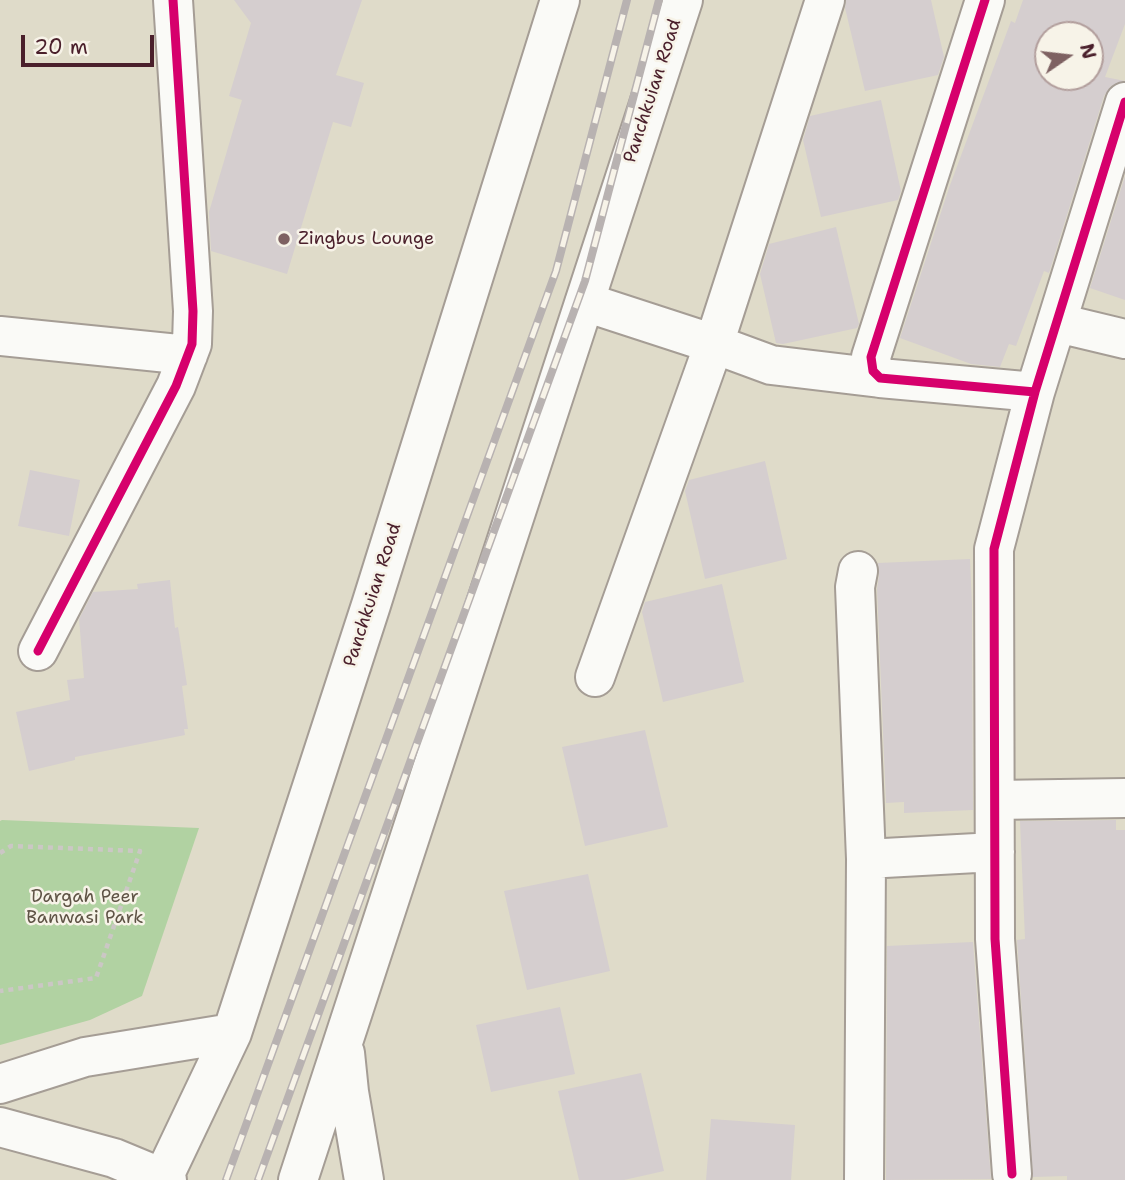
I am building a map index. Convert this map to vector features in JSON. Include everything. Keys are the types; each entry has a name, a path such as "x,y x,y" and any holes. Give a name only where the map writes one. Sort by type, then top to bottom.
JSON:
{"street":[{"path":"38,651 176,386 191,344 193,311 173,0"},
{"name":"Panchkuian Road","path":"164,1179 232,1033 371,605 560,0"},
{"name":"Panchkuian Road","path":"298,1180 683,0"},
{"path":"595,677 714,344 825,0"},
{"path":"880,378 873,371 872,357 985,0"},
{"path":"1012,1174 995,939 994,549 1035,392 1125,102"},
{"path":"585,302 771,365 1035,392"},
{"path":"1058,323 1125,339"},
{"path":"0,336 188,355"},
{"path":"858,571 855,587 866,859 864,1180"},
{"path":"995,800 1125,798"},
{"path":"866,859 995,852"},
{"path":"0,1084 85,1057 232,1033"},
{"path":"343,1041 348,1092 364,1180"},
{"path":"0,1127 114,1158 164,1179"}],"path":[{"path":"0,853 11,846 140,851 96,978 0,990"}],"green space":[{"name":"Dargah Peer Banwasi Park","path":"0,821 199,828 142,996 90,1020 0,1045"}],"building":[{"path":"234,0 362,0 336,75 364,83 351,127 333,122 287,274 211,251 209,212 242,100 229,96 251,23"},
{"path":"846,0 931,0 944,57 938,75 865,91 845,8"},
{"path":"1023,0 1125,0 1125,24 1105,77 1125,81 1111,86 1104,96 1049,273 1044,271 1016,346 1009,344 1000,367 971,364 900,338 949,188 1011,21 1015,23"},
{"path":"881,100 901,191 898,200 821,217 803,140 810,116"},
{"path":"1125,176 1125,300 1090,288"},
{"path":"836,227 859,324 857,328 783,344 776,343 760,274 769,244"},
{"path":"765,461 787,559 705,579 685,491 689,480"},
{"path":"30,470 80,480 69,536 18,526"},
{"path":"970,559 973,810 904,813 904,802 886,803 878,563"},
{"path":"170,580 175,628 178,627 187,685 182,686 188,729 184,729 185,735 75,757 75,760 29,771 16,712 70,700 67,680 84,678 79,619 93,592 138,589 137,584"},
{"path":"722,584 744,682 663,702 642,612 645,602"},
{"path":"645,730 668,827 585,846 562,747"},
{"path":"1116,820 1116,830 1125,830 1125,1180 1067,1180 1067,1176 1033,1177 1017,940 1025,939 1020,821"},
{"path":"588,874 610,971 527,990 504,891"},
{"path":"973,942 991,1179 886,1180 887,946"},
{"path":"560,1007 575,1074 491,1092 476,1025"},
{"path":"641,1073 664,1171 624,1180 579,1180 558,1091"},
{"path":"711,1119 795,1125 791,1180 706,1180"}],"railway":[{"path":"226,1180 556,271 627,0"},
{"path":"258,1180 585,281 659,0"}],"cycle path":[{"path":"38,651 176,386 192,344 193,311 173,0"},
{"path":"985,0 871,357 873,371 880,378 1035,392"},
{"path":"1012,1174 995,939 994,549 1035,392 1125,102"}],"place":[{"name":"Zingbus Lounge","path":"284,239"}]}
